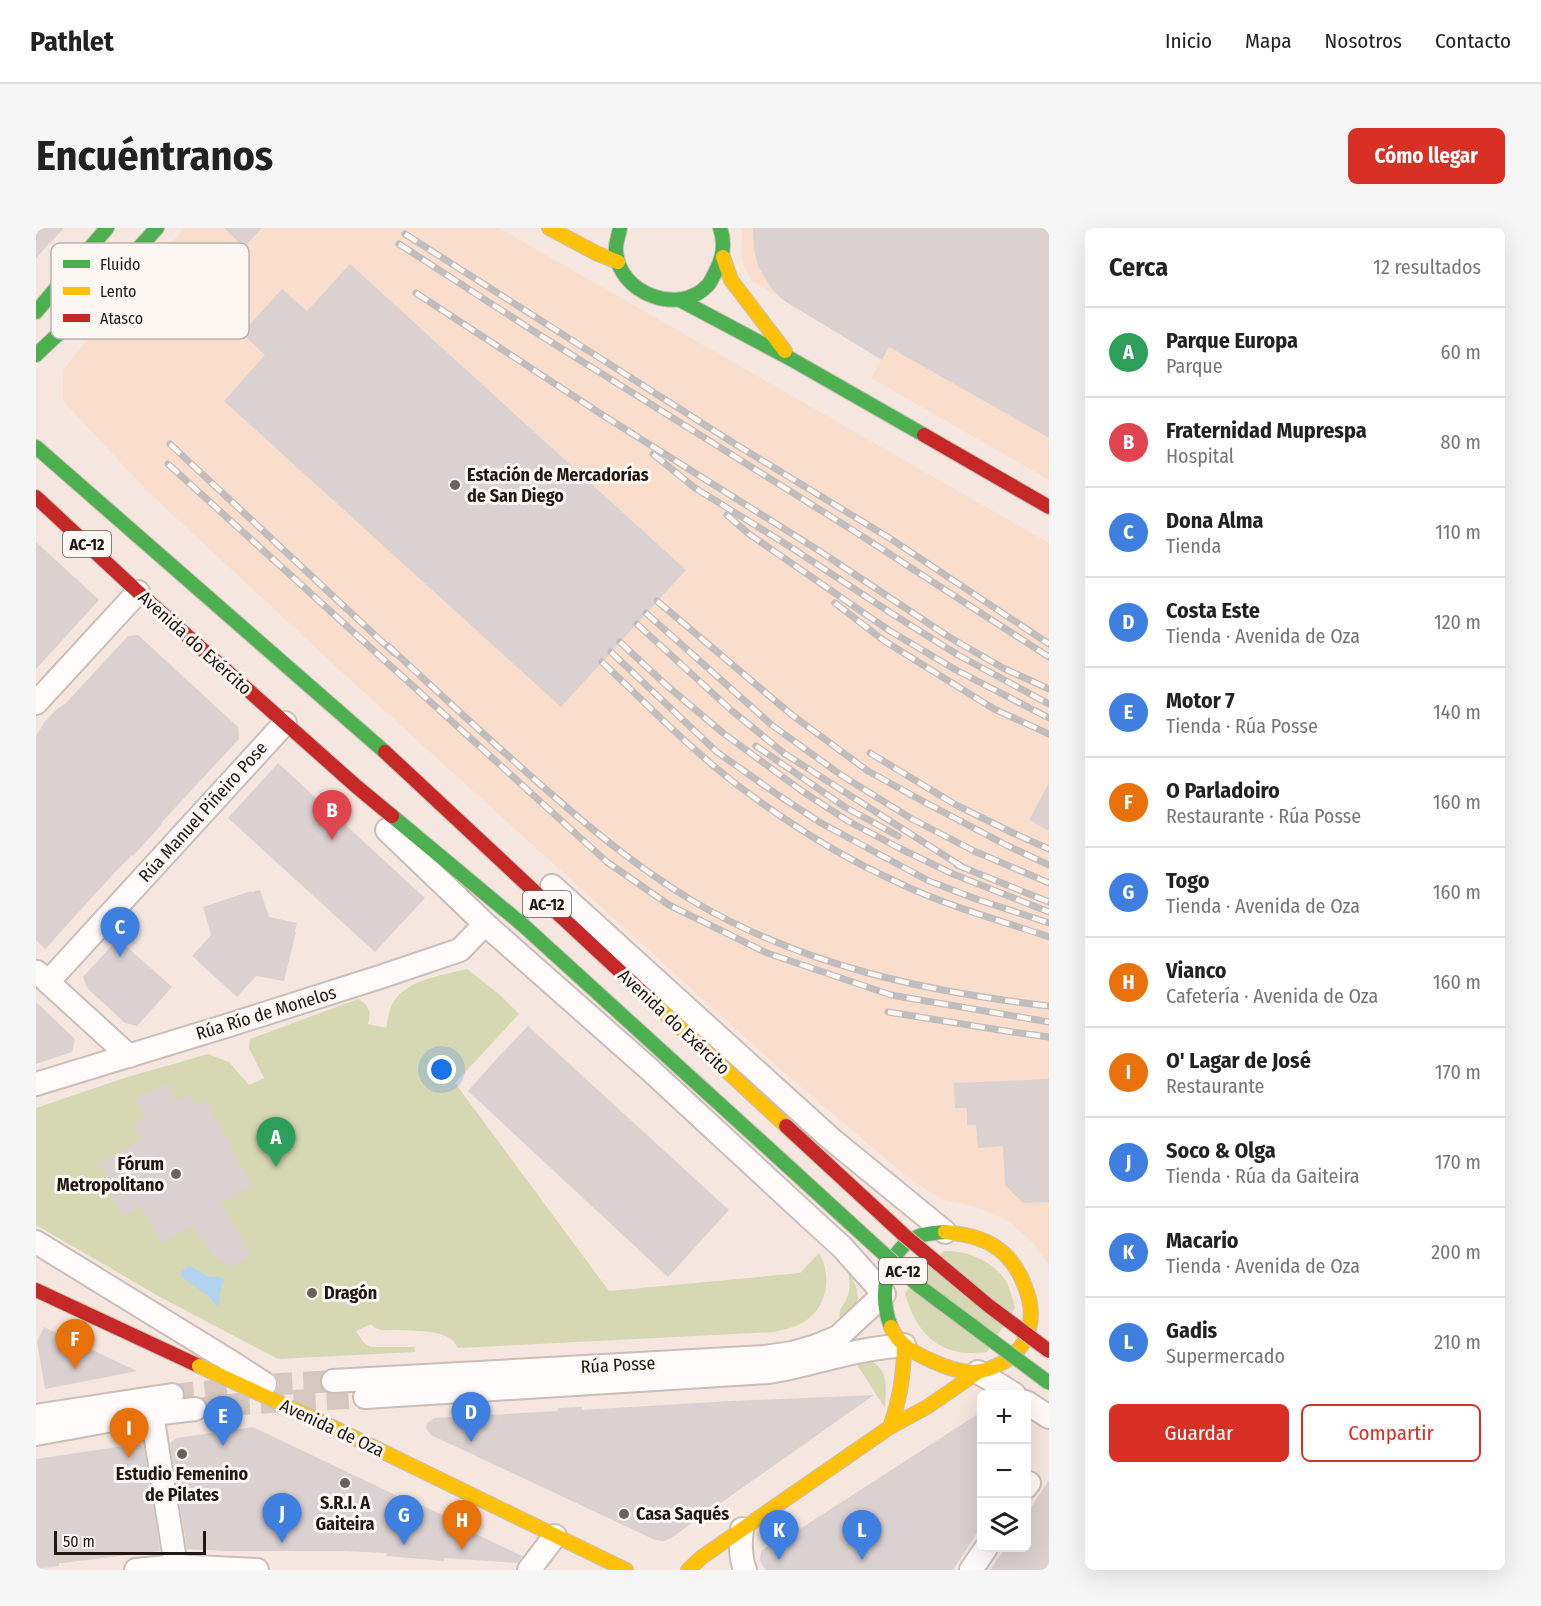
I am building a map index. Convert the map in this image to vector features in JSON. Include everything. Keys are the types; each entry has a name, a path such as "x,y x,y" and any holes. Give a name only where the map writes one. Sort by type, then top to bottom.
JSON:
{"main road":[{"path":"99,243 107,228"},
{"path":"139,243 157,228"},
{"path":"549,228 618,262"},
{"path":"620,228 616,248 618,262 625,277 649,296 665,300 680,300 696,294 708,285 718,272 724,245 720,228"},
{"path":"723,257 731,280 790,359"},
{"path":"680,300 790,359 1049,507"},
{"path":"36,312 51,310"},
{"path":"36,355 51,328"},
{"name":"Avenida do Exército","path":"36,447 374,742 904,1235 989,1306 1049,1351"},
{"name":"Avenida do Exército","path":"36,497 138,592 357,787 524,926 919,1286 1049,1383"},
{"path":"688,1570 741,1528 890,1427 927,1407 978,1372 999,1365 1017,1352 1040,1320 1017,1269 1003,1253 984,1241 965,1234 930,1233 914,1239 900,1251 886,1279 885,1308 896,1335 904,1345 922,1356 953,1369 978,1372"},
{"name":"Avenida de Oza","path":"36,1290 326,1424 626,1570"},
{"path":"890,1427 898,1407 904,1372 904,1345"}],"street":[{"path":"36,703 138,592"},
{"name":"Avenida do Exército","path":"306,683 414,761 830,1138 945,1232"},
{"name":"Rúa Manuel Piñeiro Pose","path":"42,976 285,723"},
{"name":"Avenida do Exército","path":"357,787 388,832 485,924 649,1069 842,1247 884,1294"},
{"name":"Rúa Río de Monelos","path":"36,1084 380,978 460,950 485,924"},
{"path":"42,976 129,1056"},
{"path":"36,1242 228,1360 326,1424"},
{"name":"Rúa Posse","path":"333,1381 765,1357 792,1353 838,1337 884,1294"},
{"name":"Rúa Posse","path":"365,1396 769,1372 798,1368 844,1354 904,1345"},
{"path":"978,1372 1006,1390"},
{"path":"36,1416 172,1395"},
{"path":"1031,1405 1049,1417"},
{"path":"36,1434 195,1409"},
{"path":"152,1414 176,1566"},
{"path":"741,1528 741,1558 745,1570"},
{"path":"530,1570 555,1536"},
{"path":"971,1570 983,1552"},
{"path":"136,1570 176,1566 257,1570"}],"shaded area":[{"path":"185,228 499,228 1049,543 1049,1266 1033,1243 1007,1220 976,1207 941,1199 911,1180 781,1070 346,676 148,492 63,401 63,370 88,339 249,339 249,243 171,243"},
{"path":"741,228 1049,228 1049,480 871,378 882,359 752,281 744,267 741,254"}],"green space":[{"path":"467,969 500,995 519,1014 455,1083 609,1291 800,1273 819,1253 826,1272 826,1282 825,1292 817,1310 802,1323 775,1332 458,1348 446,1336 418,1331 380,1330 371,1324 356,1331 364,1343 371,1347 414,1347 415,1352 278,1359 160,1297 36,1225 36,1108 124,1078 208,1054 229,1062 249,1085 264,1078 249,1048 250,1039 358,999 369,1009 368,1024 386,1028 392,1004 408,988 427,979"},
{"path":"944,1251 962,1252 979,1258 987,1262 1006,1281 1015,1308 987,1352 957,1352 933,1341 916,1321 910,1308 905,1293"},
{"path":"848,1269 856,1285 858,1297 856,1309 841,1324 840,1311 846,1300 850,1282"},
{"path":"866,1359 879,1367 883,1373 886,1386 885,1408 854,1360"}],"water":[{"path":"190,1266 209,1277 224,1279 219,1305 217,1306 210,1297 182,1277 181,1273"}],"building":[{"path":"36,228 64,228 36,258"},
{"path":"224,228 262,228 248,243 240,243"},
{"path":"753,228 1049,228 1049,438 889,347 882,360 783,300 771,288 758,266 754,250"},
{"name":"Estación de Mercadorías de San Diego","path":"350,264 686,570 561,707 224,401 265,355 248,339 249,325 282,289 307,311"},
{"path":"36,542 99,600 36,669"},
{"path":"138,635 238,727 239,739 45,949 36,940 36,736 46,720 66,703 128,636"},
{"path":"278,763 425,898 375,952 228,818"},
{"path":"1049,783 1049,831 1029,820"},
{"path":"260,890 269,917 297,923 296,932 284,981 256,976 237,997 192,956 211,935 203,907"},
{"path":"118,939 172,987 137,1026 125,1023 87,988 83,977"},
{"path":"36,1002 75,1039 72,1052 36,1064"},
{"path":"528,1026 729,1210 668,1277 468,1091"},
{"path":"1049,1079 1049,1202 1023,1203 1005,1185 1003,1146 978,1148 976,1125 967,1125 967,1108 955,1108 954,1083"},
{"name":"Fórum Metropolitano","path":"167,1084 176,1102 190,1094 197,1106 206,1101 252,1185 221,1202 251,1256 231,1267 211,1253 192,1226 161,1243 141,1206 123,1216 109,1192 114,1189 100,1163 142,1140 133,1125 146,1119 136,1100"},
{"path":"44,1327 137,1371 45,1389 37,1341"},
{"path":"874,1395 664,1541 655,1540 431,1435 426,1427 427,1423 434,1418 558,1411 558,1408 582,1407 582,1410"},
{"path":"977,1415 977,1533 953,1570 766,1570 760,1560 761,1551 799,1527 800,1529"},
{"path":"253,1427 410,1502 411,1500 460,1523 459,1526 522,1556 518,1563 444,1558 444,1561 386,1556 387,1553 343,1551 187,1549 170,1443 176,1438"},
{"path":"137,1444 144,1447 160,1551 59,1563 59,1566 36,1569 36,1459"},
{"path":"1049,1480 1049,1570 990,1570 1002,1552 1031,1552 1031,1507"}],"tunnel":[{"path":"172,1395 333,1381"},
{"path":"195,1409 239,1404 365,1397"}],"railway":[{"path":"405,234 735,444 891,539 1049,644"},
{"path":"399,244 1049,657"},
{"path":"416,293 601,414 821,552 949,637 1003,668 1049,689"},
{"path":"170,444 394,653"},
{"path":"653,454 695,488 891,613 958,655 1049,704"},
{"path":"168,464 607,862 669,905 767,953 891,995 1049,1022"},
{"path":"727,515 749,534 890,631 956,670 1049,718"},
{"path":"657,601 792,715 868,771 1008,846 1049,865"},
{"path":"835,603 883,640 994,709 1049,734"},
{"path":"646,613 773,726 841,775 912,819 974,851 1049,883"},
{"path":"637,624 731,710 785,754 964,868"},
{"path":"620,642 723,733 802,791 848,821 953,874 1049,912"},
{"path":"388,646 592,829 654,876 698,904 739,926 781,944 868,973 958,993 1049,1006"},
{"path":"611,652 717,752 821,823 929,881 1049,923"},
{"path":"602,662 722,773 817,840 857,863 917,891 954,906 1049,937"},
{"path":"756,746 845,807 898,836"},
{"path":"870,753 956,805 1049,849"},
{"path":"957,865 1049,902"},
{"path":"888,1012 1049,1037"}],"traffic: fast":[{"path":"94,243 107,228"},
{"path":"143,243 157,228"},
{"path":"620,228 616,251 619,266 627,279 638,289 652,296 667,299 682,299 696,294 709,284 722,256 723,240 720,228"},
{"path":"36,312 51,294"},
{"path":"680,300 791,359 924,435"},
{"path":"36,355 53,339"},
{"path":"36,447 385,752"},
{"path":"392,816 524,926 768,1148"},
{"path":"768,1148 919,1286 1049,1383"},
{"path":"891,1327 887,1315 885,1289 887,1276 897,1253 917,1237 945,1232"}],"traffic: slow":[{"path":"549,228 618,262"},
{"path":"723,257 731,280 785,351"},
{"path":"656,1005 786,1126"},
{"path":"891,1327 898,1339 914,1352 947,1367 967,1372 984,1370 1002,1363 1020,1348 1026,1338 1031,1318 1028,1295 1013,1264 1006,1255 985,1241 945,1232"},
{"path":"890,1427 901,1387 904,1345"},
{"path":"199,1366 326,1424"},
{"path":"688,1570 702,1557 890,1427 927,1407 978,1372"},
{"path":"326,1424 626,1570"}],"traffic: jam":[{"path":"924,435 1049,507"},
{"path":"36,497 138,592 392,816"},
{"path":"385,752 656,1005"},
{"path":"786,1126 904,1235 989,1306 1049,1351"},
{"path":"36,1290 199,1366"}],"place":[{"name":"Estación de Mercadorías de San Diego","path":"455,485"},
{"name":"Fraternidad Muprespa","path":"332,840"},
{"name":"Dona Alma","path":"120,957"},
{"name":"Parque Europa","path":"276,1167"},
{"name":"Fórum Metropolitano","path":"176,1174"},
{"name":"Dragón","path":"312,1293"},
{"name":"O Parladoiro","path":"75,1369"},
{"name":"Costa Este","path":"471,1442"},
{"name":"Motor 7","path":"223,1446"},
{"name":"Estudio Femenino de Pilates","path":"182,1454"},
{"name":"O' Lagar de José","path":"129,1458"},
{"name":"S.R.I. A Gaiteira","path":"345,1483"},
{"name":"Casa Saqués","path":"624,1514"},
{"name":"Soco & Olga","path":"282,1543"},
{"name":"Togo","path":"404,1545"},
{"name":"Vianco","path":"462,1550"},
{"name":"Macario","path":"779,1560"},
{"name":"Gadis","path":"862,1560"}]}
